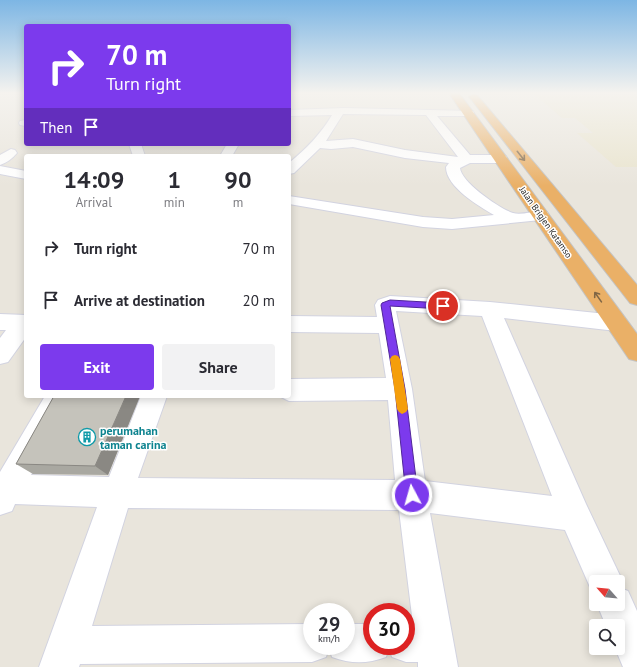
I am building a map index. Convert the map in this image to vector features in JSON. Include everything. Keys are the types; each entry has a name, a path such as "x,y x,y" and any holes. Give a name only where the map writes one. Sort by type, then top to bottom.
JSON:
{"highway":[{"name":"Jalan Brigjen Katamso","path":"477,124 637,352"},
{"name":"Jalan Brigjen Katamso","path":"495,124 637,298"}],"street":[{"path":"291,168 319,144 332,124"},
{"path":"438,124 463,160"},
{"path":"319,144 330,145 353,143 405,154 463,160 501,159"},
{"path":"0,161 11,153"},
{"path":"463,160 453,167 454,175 459,182 483,202 511,218"},
{"path":"0,170 24,175"},
{"path":"291,200 423,222 452,224 541,215"},
{"path":"426,651 412,495 400,389 385,306 386,303 490,310 616,323"},
{"path":"490,310 602,575"},
{"path":"0,322 24,323"},
{"path":"0,355 24,324"},
{"path":"291,324 389,324"},
{"path":"291,390 400,389"},
{"path":"58,398 5,487 118,493 412,495 575,514"},
{"path":"153,398 118,493 63,656 303,644"},
{"path":"618,611 637,654"}],"shaded area":[{"path":"582,124 637,124 637,167 616,167 577,133 593,133"}],"building":[{"name":"perumahan taman carina","path":"53,398 125,398 95,466 16,464"}],"slow traffic":[{"path":"395,359 402,409"}],"place":[{"name":"perumahan taman carina","path":"87,437"}],"route":[{"path":"412,495 400,389 385,305 386,303 390,303 443,306"}]}
